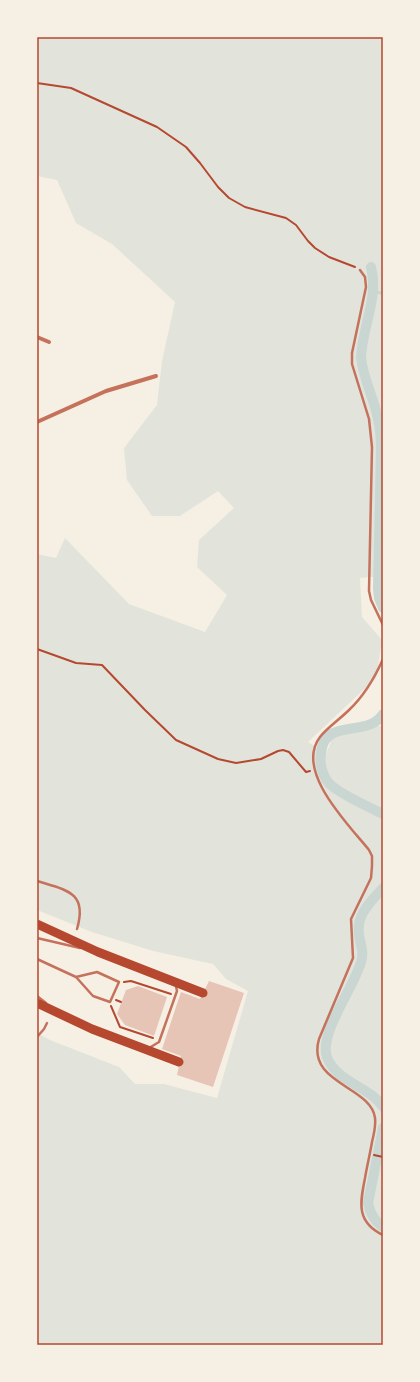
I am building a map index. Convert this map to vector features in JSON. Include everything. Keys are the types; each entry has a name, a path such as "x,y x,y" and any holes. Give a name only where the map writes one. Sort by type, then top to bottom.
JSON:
{"highway":[{"path":"37,924 98,952 176,984 203,993"},
{"path":"37,1003 64,1016 179,1062"}],"street":[{"path":"37,337 49,342"},
{"path":"37,422 106,391 156,376"}],"lane":[{"path":"360,270 365,277 366,287 352,353 352,364 369,419 372,447 369,591 371,600 383,625"},
{"path":"383,659 373,678 356,703 320,737 314,749 314,769 320,785 327,797 369,850 372,856 371,878 351,919 353,958 319,1039 318,1054 322,1066 330,1076 365,1101 371,1107 375,1115 376,1122 362,1194 361,1208 364,1219 369,1225 383,1235"},
{"path":"37,881 67,891 75,897 80,909 80,918 77,929"},
{"path":"37,938 98,952"},
{"path":"37,959 76,977 93,996 110,1002 118,982 97,972 76,977"},
{"path":"146,1050 160,1040 176,995 176,984"},
{"path":"37,996 64,1016"},
{"path":"37,1037 47,1023"}],"path":[{"path":"37,83 71,88 156,127 180,142 191,152 225,195 245,207 286,218 296,225 308,241 316,248 329,257 360,270"},
{"path":"37,650 76,663 102,665 176,740 218,759 236,763 260,759 283,750 290,752 306,772 314,769"},
{"path":"118,982 131,981 176,995"},
{"path":"110,1002 120,1027 160,1040"}],"shaded area":[{"path":"37,37 383,37 383,576 360,578 362,617 382,640 376,678 308,742 326,754 333,737 377,726 383,726 383,1345 37,1345 37,1033 50,1040 119,1067 135,1084 164,1084 217,1098 248,991 226,979 213,964 153,951 92,932 37,910 37,600 39,597 37,587 37,554 56,558 65,538 129,604 205,632 227,595 197,567 199,540 234,508 218,491 180,516 152,516 127,480 124,448 157,405 162,361 175,302 112,244 76,223 57,180 37,176"}],"building":[{"path":"209,981 244,993 213,1087 177,1075 181,1056 162,1049 181,992 200,999"},
{"path":"138,986 167,997 154,1036 125,1025 117,1014 126,990"}],"waterway":[{"path":"371,267 373,279 372,301 364,335 361,358 365,377 379,422 381,438 378,589 379,598 383,608"},
{"path":"373,292 383,293"},
{"path":"383,714 374,723 362,727 342,730 330,735 324,743 321,757 321,766 324,775 332,786 383,814"},
{"path":"383,888 368,905 361,917 359,930 362,953 361,963 331,1026 327,1038 326,1048 327,1057 331,1065 345,1078 370,1094 383,1107"},
{"path":"383,1128 368,1203 373,1216 383,1227"}]}
